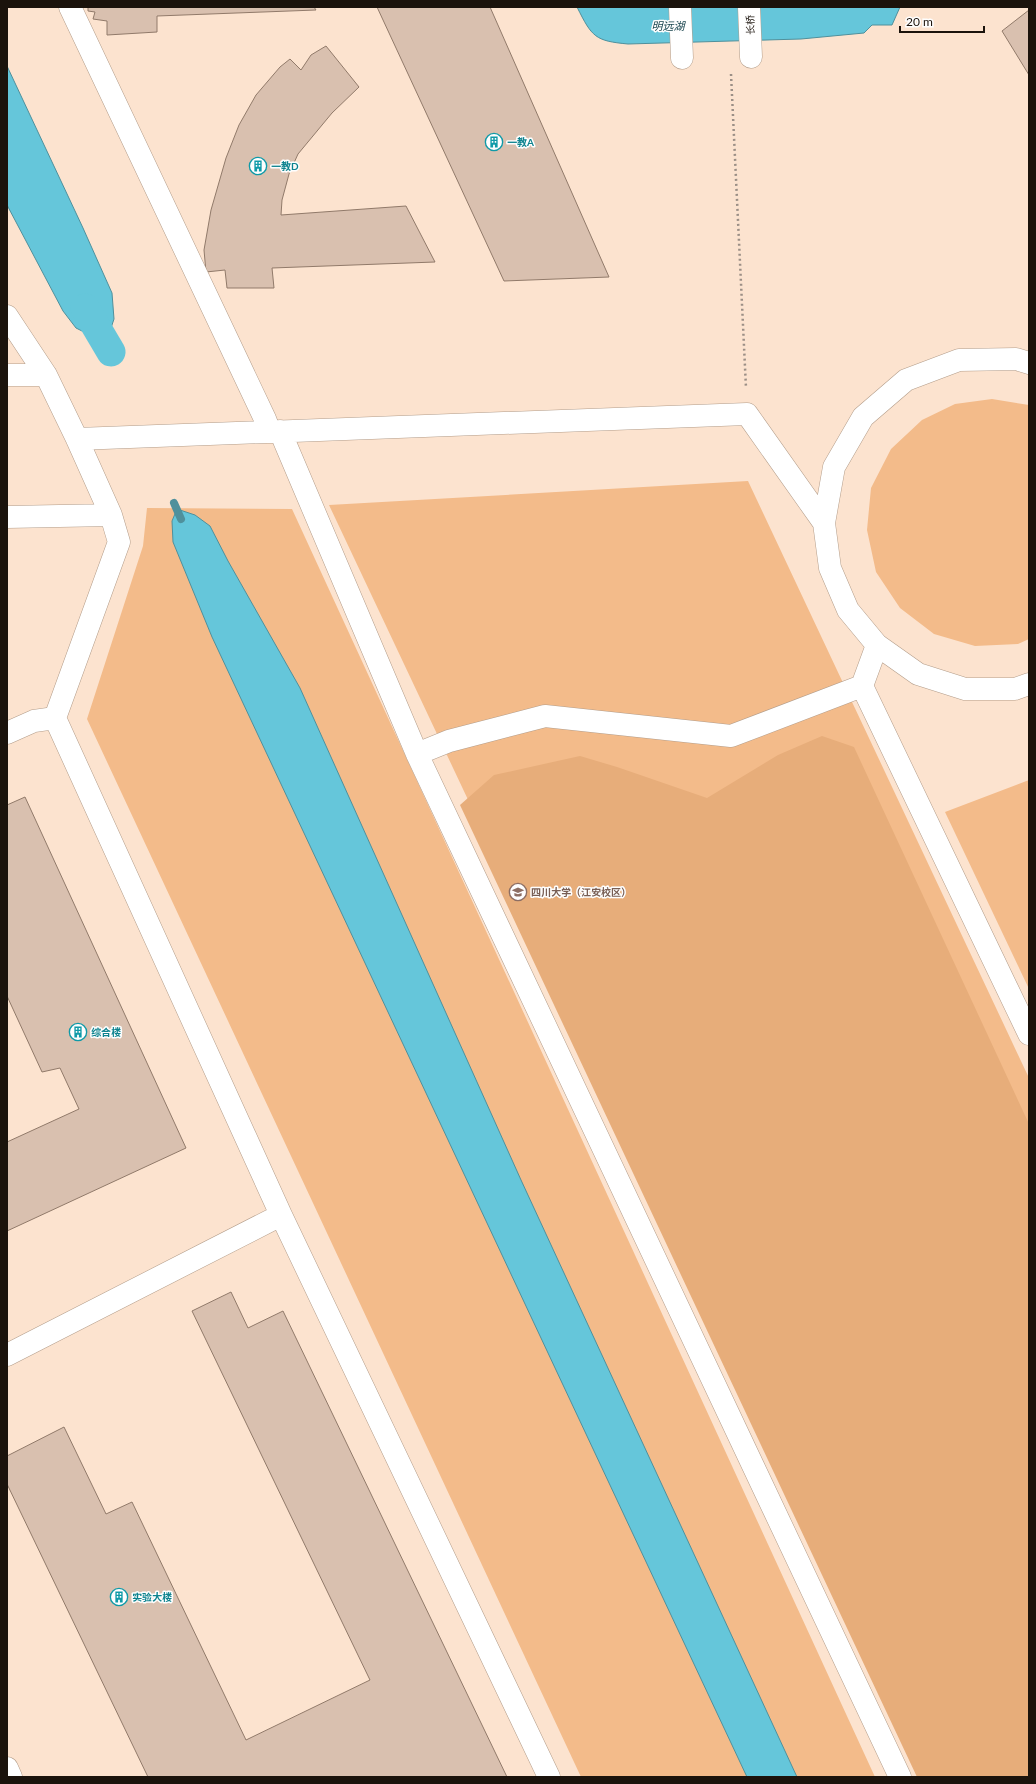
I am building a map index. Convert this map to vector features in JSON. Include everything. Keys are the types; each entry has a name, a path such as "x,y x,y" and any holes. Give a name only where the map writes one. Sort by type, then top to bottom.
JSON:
{"street":[{"path":"70,7 265,419 275,432 417,754 900,1777"},
{"path":"680,7 682,52"},
{"name":"长桥","path":"749,7 750,50"},
{"path":"7,316 46,375 111,515 119,542 55,718 281,1215 549,1777"},
{"path":"1029,363 1016,358 959,360 906,380 863,417 859,423 834,467 824,523 830,568 848,610 877,645 918,674 965,689 1015,689 1029,684"},
{"path":"7,375 46,375"},
{"path":"77,439 747,414 824,523"},
{"path":"7,517 111,515"},
{"path":"877,645 862,686 1029,1034"},
{"path":"417,754 449,741 545,716 731,736 862,686"},
{"path":"7,733 34,721 55,718"},
{"path":"7,1355 281,1215"},
{"path":"7,1768 11,1777"}],"path":[{"path":"731,73 747,414"}],"shaded area":[{"name":"四川大学（江安校区）","path":"7,7 1029,7 1029,1777 7,1777"},
{"path":"992,399 1029,405 1029,639 1018,644 975,646 934,634 900,608 876,572 867,530 871,488 891,449 922,420 955,404"},
{"path":"748,481 1029,1078 1029,1777 929,1777 329,505"},
{"path":"147,508 292,509 875,1777 581,1777 87,719 143,546"},
{"path":"822,736 854,747 1029,1124 1029,1777 917,1777 460,805 494,775 580,756 707,798 778,755"},
{"path":"1029,780 1029,989 945,812"}],"water":[{"name":"明远湖","path":"577,7 900,7 892,25 872,25 864,33 801,39 628,44 608,41 596,36 587,25"},
{"path":"7,66 112,293 114,319 106,343 76,328 63,311 7,205"},
{"path":"177,509 195,515 210,526 228,561 300,688 521,1180 797,1777 747,1777 212,637 173,542 172,521"}],"building":[{"path":"88,7 314,7 316,10 157,16 157,32 107,35 107,21 93,19 95,12 88,11"},
{"name":"一教A","path":"377,7 490,7 609,277 504,281"},
{"path":"1029,10 1029,75 1002,31"},
{"name":"一教D","path":"326,46 359,87 332,113 298,154 289,174 282,200 281,215 406,206 435,262 272,268 274,288 227,288 225,270 206,272 204,250 211,210 226,158 239,125 256,95 280,67 290,59 301,70 311,55"},
{"name":"综合楼","path":"25,797 186,1148 7,1231 7,1142 79,1109 60,1068 42,1072 7,996 7,805"},
{"name":"实验大楼","path":"231,1292 248,1328 283,1311 507,1777 148,1777 7,1484 7,1456 64,1427 106,1514 132,1502 246,1740 370,1680 192,1311"}],"waterway":[{"path":"85,308 111,352"},
{"path":"174,503 181,519"}],"place":[{"name":"一教A","path":"494,142"},
{"name":"一教D","path":"258,166"},
{"name":"四川大学（江安校区）","path":"518,892"},
{"name":"综合楼","path":"78,1032"},
{"name":"实验大楼","path":"119,1597"}]}
